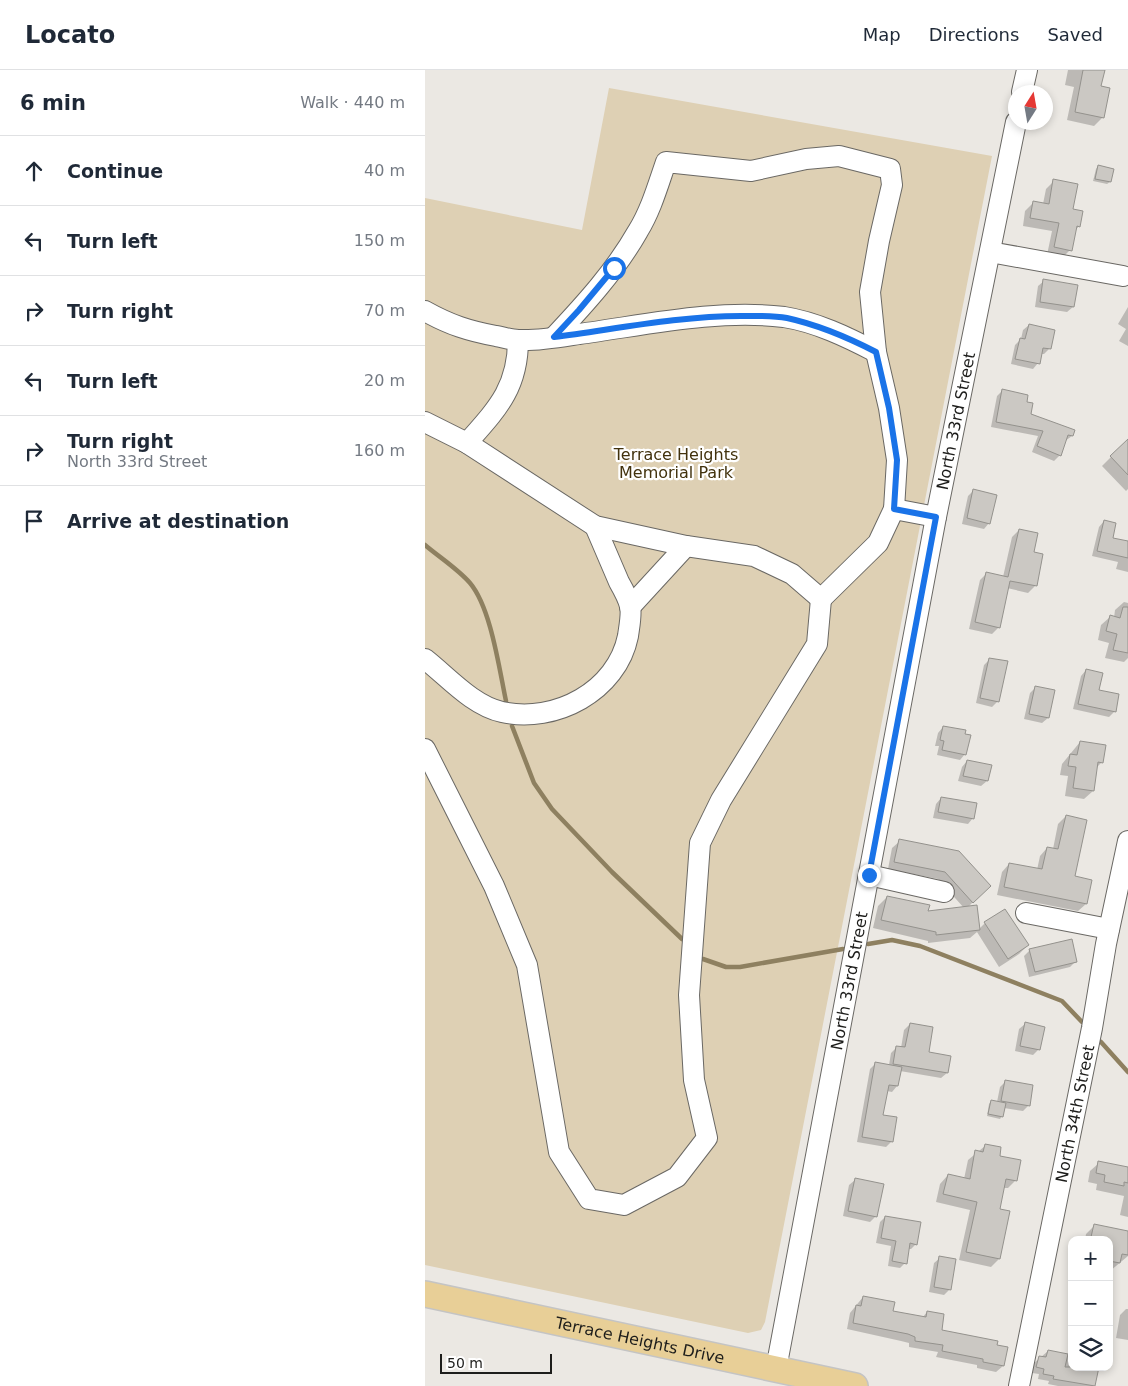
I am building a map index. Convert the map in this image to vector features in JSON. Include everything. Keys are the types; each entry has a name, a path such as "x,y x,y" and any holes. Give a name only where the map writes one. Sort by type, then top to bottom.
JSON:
{"main road":[{"name":"Terrace Heights Drive","path":"425,1294 774,1378 855,1386"}],"street":[{"path":"1024,85 1027,70"},
{"name":"North 33rd Street","path":"774,1378 936,517 1014,130"},
{"path":"425,749 494,886 527,965 559,1152 589,1199 624,1205 677,1177 707,1138 694,1080 689,995 700,843 721,800 817,644 821,599 878,543 894,509 897,460 889,408 876,352 870,292 892,185 889,169 839,156 806,159 751,171 666,162 639,230 614,268 554,337"},
{"path":"990,252 1123,276"},
{"path":"425,311 447,323 476,332 518,340 711,316 785,318 818,326 847,337 876,352"},
{"path":"467,443 494,413 511,386 518,359 518,340"},
{"path":"425,422 467,443 595,526 686,546 754,556 792,574 821,599"},
{"path":"894,509 936,517"},
{"path":"425,659 469,695 501,712 530,715 568,706 583,698 608,678 618,665 626,647 630,607 595,526"},
{"path":"630,607 686,546"},
{"name":"North 34th Street","path":"1019,1386 1093,1028 1109,928 1128,841"},
{"path":"869,875 944,892"},
{"path":"1026,913 1109,928"}],"green space":[{"name":"Terrace Heights Memorial Park","path":"609,88 992,156 765,1322 761,1330 748,1333 425,1265 425,198 582,230"}],"building":[{"path":"1083,70 1105,70 1101,86 1110,88 1104,118 1075,112"},
{"path":"1098,165 1114,169 1111,182 1095,179"},
{"path":"1053,179 1078,184 1073,209 1083,211 1080,227 1077,226 1072,251 1054,247 1059,223 1030,218 1033,201 1049,204"},
{"path":"1043,279 1078,285 1074,307 1040,302"},
{"path":"1029,324 1055,330 1051,349 1043,348 1040,364 1015,359 1020,338 1025,339"},
{"path":"1002,389 1028,395 1027,402 1033,403 1031,414 1075,430 1073,436 1068,435 1061,456 1037,446 1043,431 996,422"},
{"path":"1128,439 1128,475 1110,456"},
{"path":"973,489 997,495 990,524 967,518"},
{"path":"1104,520 1116,523 1113,538 1128,541 1128,558 1097,551"},
{"path":"1019,529 1038,533 1034,552 1043,554 1037,586 1010,581 1000,628 975,622 986,572 1008,577"},
{"path":"1123,607 1128,607 1128,653 1113,650 1117,634 1106,631 1110,615 1120,618"},
{"path":"989,658 1008,661 999,702 980,698"},
{"path":"1086,669 1103,673 1099,690 1119,694 1116,712 1078,704"},
{"path":"1035,686 1055,690 1049,718 1029,714"},
{"path":"943,726 966,730 965,734 971,735 966,755 942,750 944,741 940,740"},
{"path":"1080,741 1106,745 1103,763 1098,762 1094,791 1073,788 1076,767 1068,766 1070,754 1077,755"},
{"path":"967,760 992,765 988,781 963,776"},
{"path":"941,797 977,803 974,819 938,812"},
{"path":"1066,815 1087,820 1075,876 1092,880 1087,904 1004,887 1009,863 1042,869 1047,847 1058,849"},
{"path":"899,839 959,851 991,886 973,903 945,872 894,862"},
{"path":"887,896 930,905 928,911 977,905 980,930 936,935 936,932 881,920"},
{"path":"1005,909 1029,945 1008,959 984,922"},
{"path":"1072,939 1077,962 1035,972 1029,949"},
{"path":"1025,1022 1045,1027 1040,1050 1020,1046"},
{"path":"910,1023 933,1027 929,1052 951,1056 948,1073 893,1064 896,1046 905,1047"},
{"path":"875,1062 902,1067 898,1086 889,1085 883,1115 897,1117 893,1142 862,1137"},
{"path":"1005,1080 1033,1085 1030,1106 1001,1101"},
{"path":"991,1100 1006,1103 1003,1117 988,1114"},
{"path":"985,1144 1001,1147 1000,1156 1021,1160 1017,1181 1006,1179 1000,1209 1010,1211 1000,1259 966,1252 977,1202 943,1194 948,1174 970,1179 975,1150 983,1152"},
{"path":"1098,1161 1128,1167 1128,1183 1124,1182 1124,1186 1104,1182 1105,1175 1096,1173"},
{"path":"855,1178 884,1184 877,1217 848,1211"},
{"path":"885,1216 921,1222 917,1245 910,1243 907,1264 892,1261 896,1241 881,1238"},
{"path":"1094,1224 1128,1231 1128,1255 1122,1254 1120,1263 1113,1262 1113,1236 1091,1236"},
{"path":"939,1256 956,1259 951,1290 934,1287"},
{"path":"863,1296 895,1302 893,1311 926,1317 927,1311 944,1314 942,1330 998,1341 997,1345 1008,1347 1004,1366 983,1362 983,1359 942,1351 943,1345 915,1341 915,1337 908,1334 853,1323 856,1305 861,1306"},
{"path":"1048,1350 1068,1354 1065,1367 1068,1367 1068,1371 1098,1371 1095,1386 1053,1379 1054,1376 1043,1374 1044,1369 1036,1367 1039,1356 1046,1357"}],"waterway":[{"path":"425,545 470,583 484,607 506,701"},
{"path":"512,726 534,783 552,809 612,872 682,939"},
{"path":"868,944 892,940 920,946 1062,1001 1082,1022"},
{"path":"703,959 726,967 740,967 843,949"},
{"path":"1101,1042 1128,1072"}],"route":[{"path":"614,268 554,337 711,316 757,316 785,318 818,326 847,337 876,352 889,408 897,460 894,509 936,517 869,875"}]}
